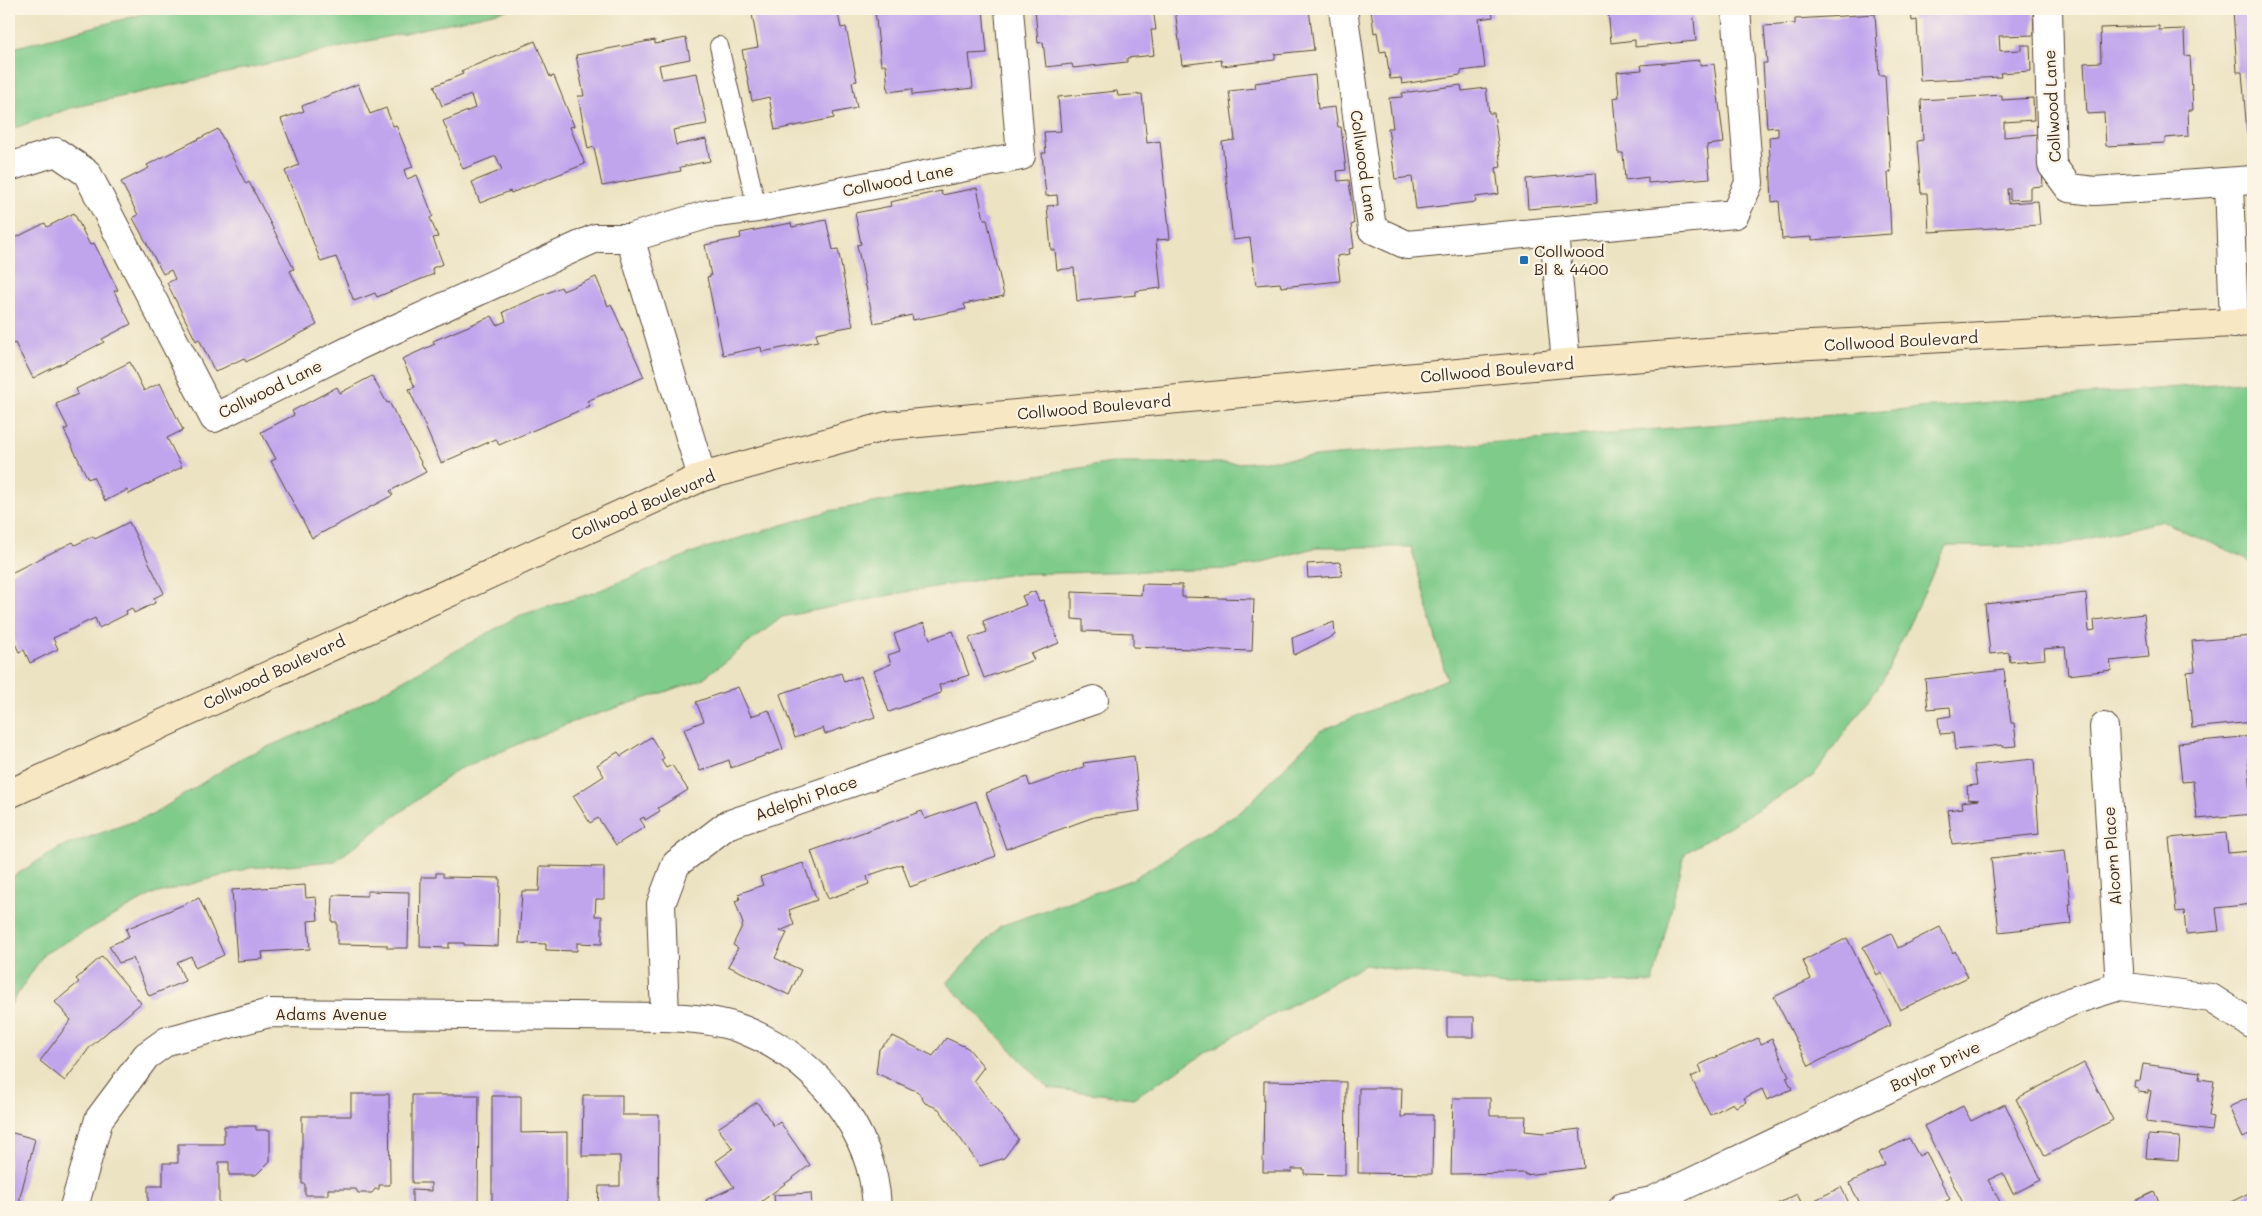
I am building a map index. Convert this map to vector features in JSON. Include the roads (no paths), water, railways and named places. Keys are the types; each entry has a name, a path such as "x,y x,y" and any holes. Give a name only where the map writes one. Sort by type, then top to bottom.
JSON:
{"main road":[{"name":"Collwood Boulevard","path":"9,794 702,477 887,426 1566,363 1773,347 2244,323"}],"street":[{"name":"Collwood Lane","path":"9,168 56,152 87,173 214,418 362,344 596,238 630,238 709,214 757,208 1021,156 1009,9"},
{"name":"Collwood Lane","path":"1343,9 1372,229 1406,245 1735,214 1749,183 1736,9"},
{"name":"Collwood Lane","path":"2048,9 2052,165 2069,188 2095,191 2241,182 2244,323"},
{"path":"1554,232 1566,363"},
{"path":"630,238 702,477"},
{"name":"Adelphi Place","path":"665,1017 661,904 676,864 728,825 1094,700"},
{"name":"Alcorn Place","path":"2104,727 2120,986"},
{"name":"Baylor Drive","path":"1623,1207 1652,1201 2072,1001 2120,986 2211,998 2253,1025"},
{"name":"Adams Avenue","path":"74,1207 100,1119 146,1056 167,1041 269,1013 665,1017 717,1022 743,1030 767,1041 795,1058 819,1080 840,1105 857,1133 869,1164 877,1207"}],"lane":[{"path":"719,46 757,208"}],"place":[{"name":"Collwood Bl & 4400","path":"1524,260"}]}
